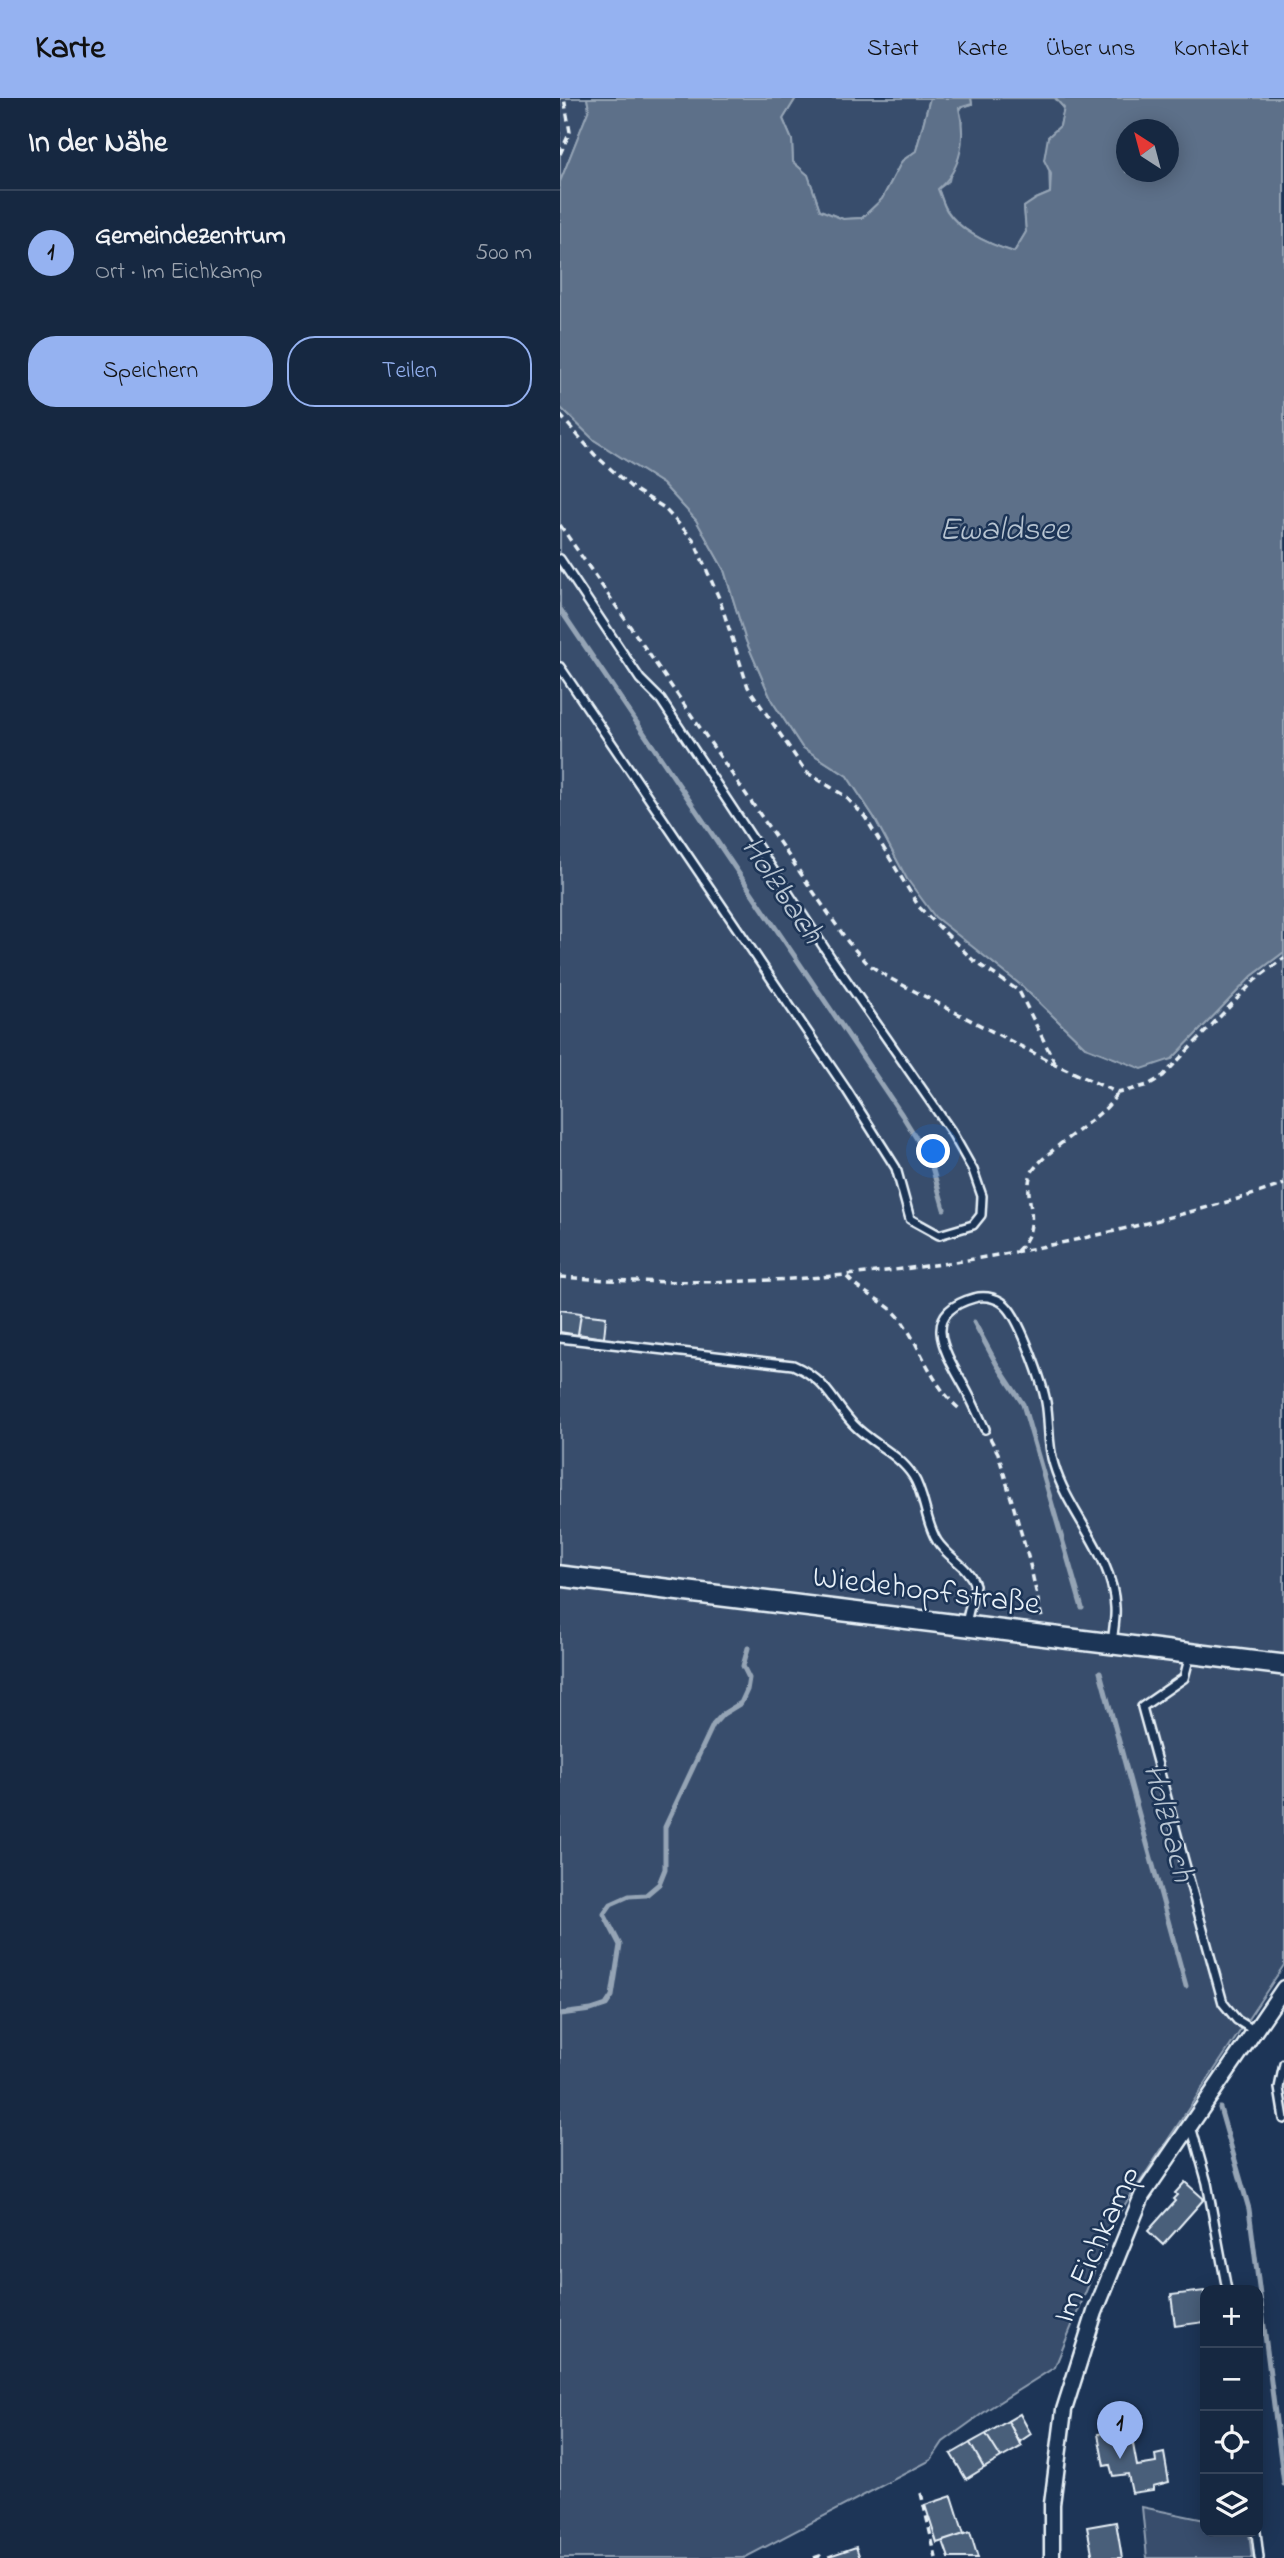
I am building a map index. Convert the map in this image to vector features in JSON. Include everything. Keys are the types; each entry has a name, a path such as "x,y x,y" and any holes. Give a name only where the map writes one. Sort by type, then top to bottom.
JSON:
{"main road":[{"name":"Wiedehopfstraße","path":"560,1576 1284,1665"}],"street":[{"name":"Im Eichkamp","path":"1052,2558 1052,2504 1064,2410 1095,2312 1142,2196 1284,1988"}],"lane":[{"path":"560,559 640,679 660,700 831,958 951,1131 973,1170 982,1196 981,1215 973,1225 939,1235 910,1219 896,1168 846,1088 560,667"},
{"path":"985,1429 944,1350 940,1334 942,1320 949,1310 977,1297 998,1299 1007,1306 1041,1383 1046,1401 1054,1466 1106,1570 1115,1606 1111,1645"},
{"path":"560,1338 793,1365 811,1373 822,1383 854,1425 902,1461 916,1479 933,1535 947,1554 966,1568 975,1585 964,1627"},
{"path":"1191,1654 1184,1678 1142,1707 1223,2003 1237,2020 1255,2031"},
{"path":"1284,2064 1279,2088 1284,2119"},
{"path":"1191,2126 1208,2183 1226,2285"},
{"path":"1257,2537 1259,2558"}],"path":[{"path":"560,154 570,132 564,98"},
{"path":"560,415 595,455 632,488 663,507 693,539 719,598 748,687 806,772 845,796 865,817 919,907 974,961 1019,991 1056,1065"},
{"path":"560,525 848,942 868,964 891,979 1056,1065 1118,1093"},
{"path":"1016,1252 1028,1237 1032,1220 1030,1184 1034,1168 1104,1111 1118,1093 1148,1085 1163,1076 1255,980 1284,958"},
{"path":"560,1277 679,1283 847,1277 1016,1252 1088,1238 1248,1197 1284,1184"},
{"path":"847,1277 901,1319 934,1380 947,1396 985,1429 998,1453 1029,1560 1046,1637"},
{"path":"921,2493 936,2558"},
{"path":"814,2558 821,2558"}],"shaded area":[{"path":"560,98 587,98 589,109 560,182"},
{"path":"796,98 930,98 916,151 902,161 882,199 862,218 843,219 820,210 808,175 793,162 792,140 783,119"},
{"path":"971,98 1055,98 1064,108 1060,126 1048,137 1050,193 1024,207 1026,232 1014,252 986,241 960,225 947,210 938,189 949,181 962,120 959,108 972,104"},
{"path":"560,407 594,440 663,484 696,520 724,570 746,641 772,701 802,747 847,776 874,817 907,879 980,952 1022,986 1085,1047 1172,1059 1252,976 1284,952 1284,1965 1116,2218 1055,2367 943,2442 931,2460 744,2558 560,2558"},
{"path":"1142,2507 1200,2519 1200,2537 1250,2537 1252,2558 1147,2558"}],"water":[{"name":"Ewaldsee","path":"587,98 796,98 783,119 792,140 793,162 808,175 820,210 843,219 862,218 882,199 902,161 916,151 930,98 971,98 972,104 959,108 962,142 957,162 938,189 947,211 960,225 986,241 1014,252 1026,232 1024,207 1050,193 1051,174 1044,160 1048,137 1060,126 1064,108 1055,98 1284,98 1284,952 1252,976 1172,1059 1142,1069 1085,1047 1022,986 935,917 907,879 874,817 847,776 802,747 772,701 746,641 724,570 696,520 663,484 594,440 560,407 560,182 589,109"}],"building":[{"path":"560,1310 581,1313 578,1335 560,1332"},
{"path":"581,1314 606,1317 604,1338 578,1334"},
{"path":"1185,2182 1204,2199 1163,2245 1148,2231 1175,2201 1175,2193"},
{"path":"1200,2291 1200,2323 1175,2326 1171,2295"},
{"path":"1020,2414 1031,2434 1019,2442 1008,2421"},
{"path":"1008,2421 1022,2446 1001,2458 986,2434"},
{"path":"1130,2428 1137,2466 1156,2463 1155,2455 1164,2453 1169,2482 1153,2486 1153,2490 1132,2493 1128,2474 1113,2476 1110,2465 1104,2466 1098,2434"},
{"path":"986,2434 1001,2458 984,2468 970,2443"},
{"path":"970,2443 984,2468 966,2479 951,2454"},
{"path":"952,2496 964,2534 937,2543 925,2505"},
{"path":"1116,2522 1122,2558 1093,2558 1087,2527"},
{"path":"970,2532 978,2558 949,2558 943,2541"},
{"path":"856,2547 860,2558 829,2556"}],"waterway":[{"name":"Holzbach","path":"560,609 902,1115 930,1160 944,1209"},
{"name":"Holzbach","path":"974,1322 996,1363 1023,1404 1082,1608"},
{"path":"560,2014 606,2005 612,1996 620,1945 604,1914 611,1904 629,1896 646,1895 659,1884 665,1869 665,1827 713,1725 723,1714 741,1703 749,1678 743,1666 748,1648"},
{"name":"Holzbach","path":"1100,1672 1186,1986"},
{"name":"Holzbach","path":"1220,2108 1249,2209 1284,2484"}],"place":[{"name":"Gemeindezentrum","path":"1120,2459"}]}
